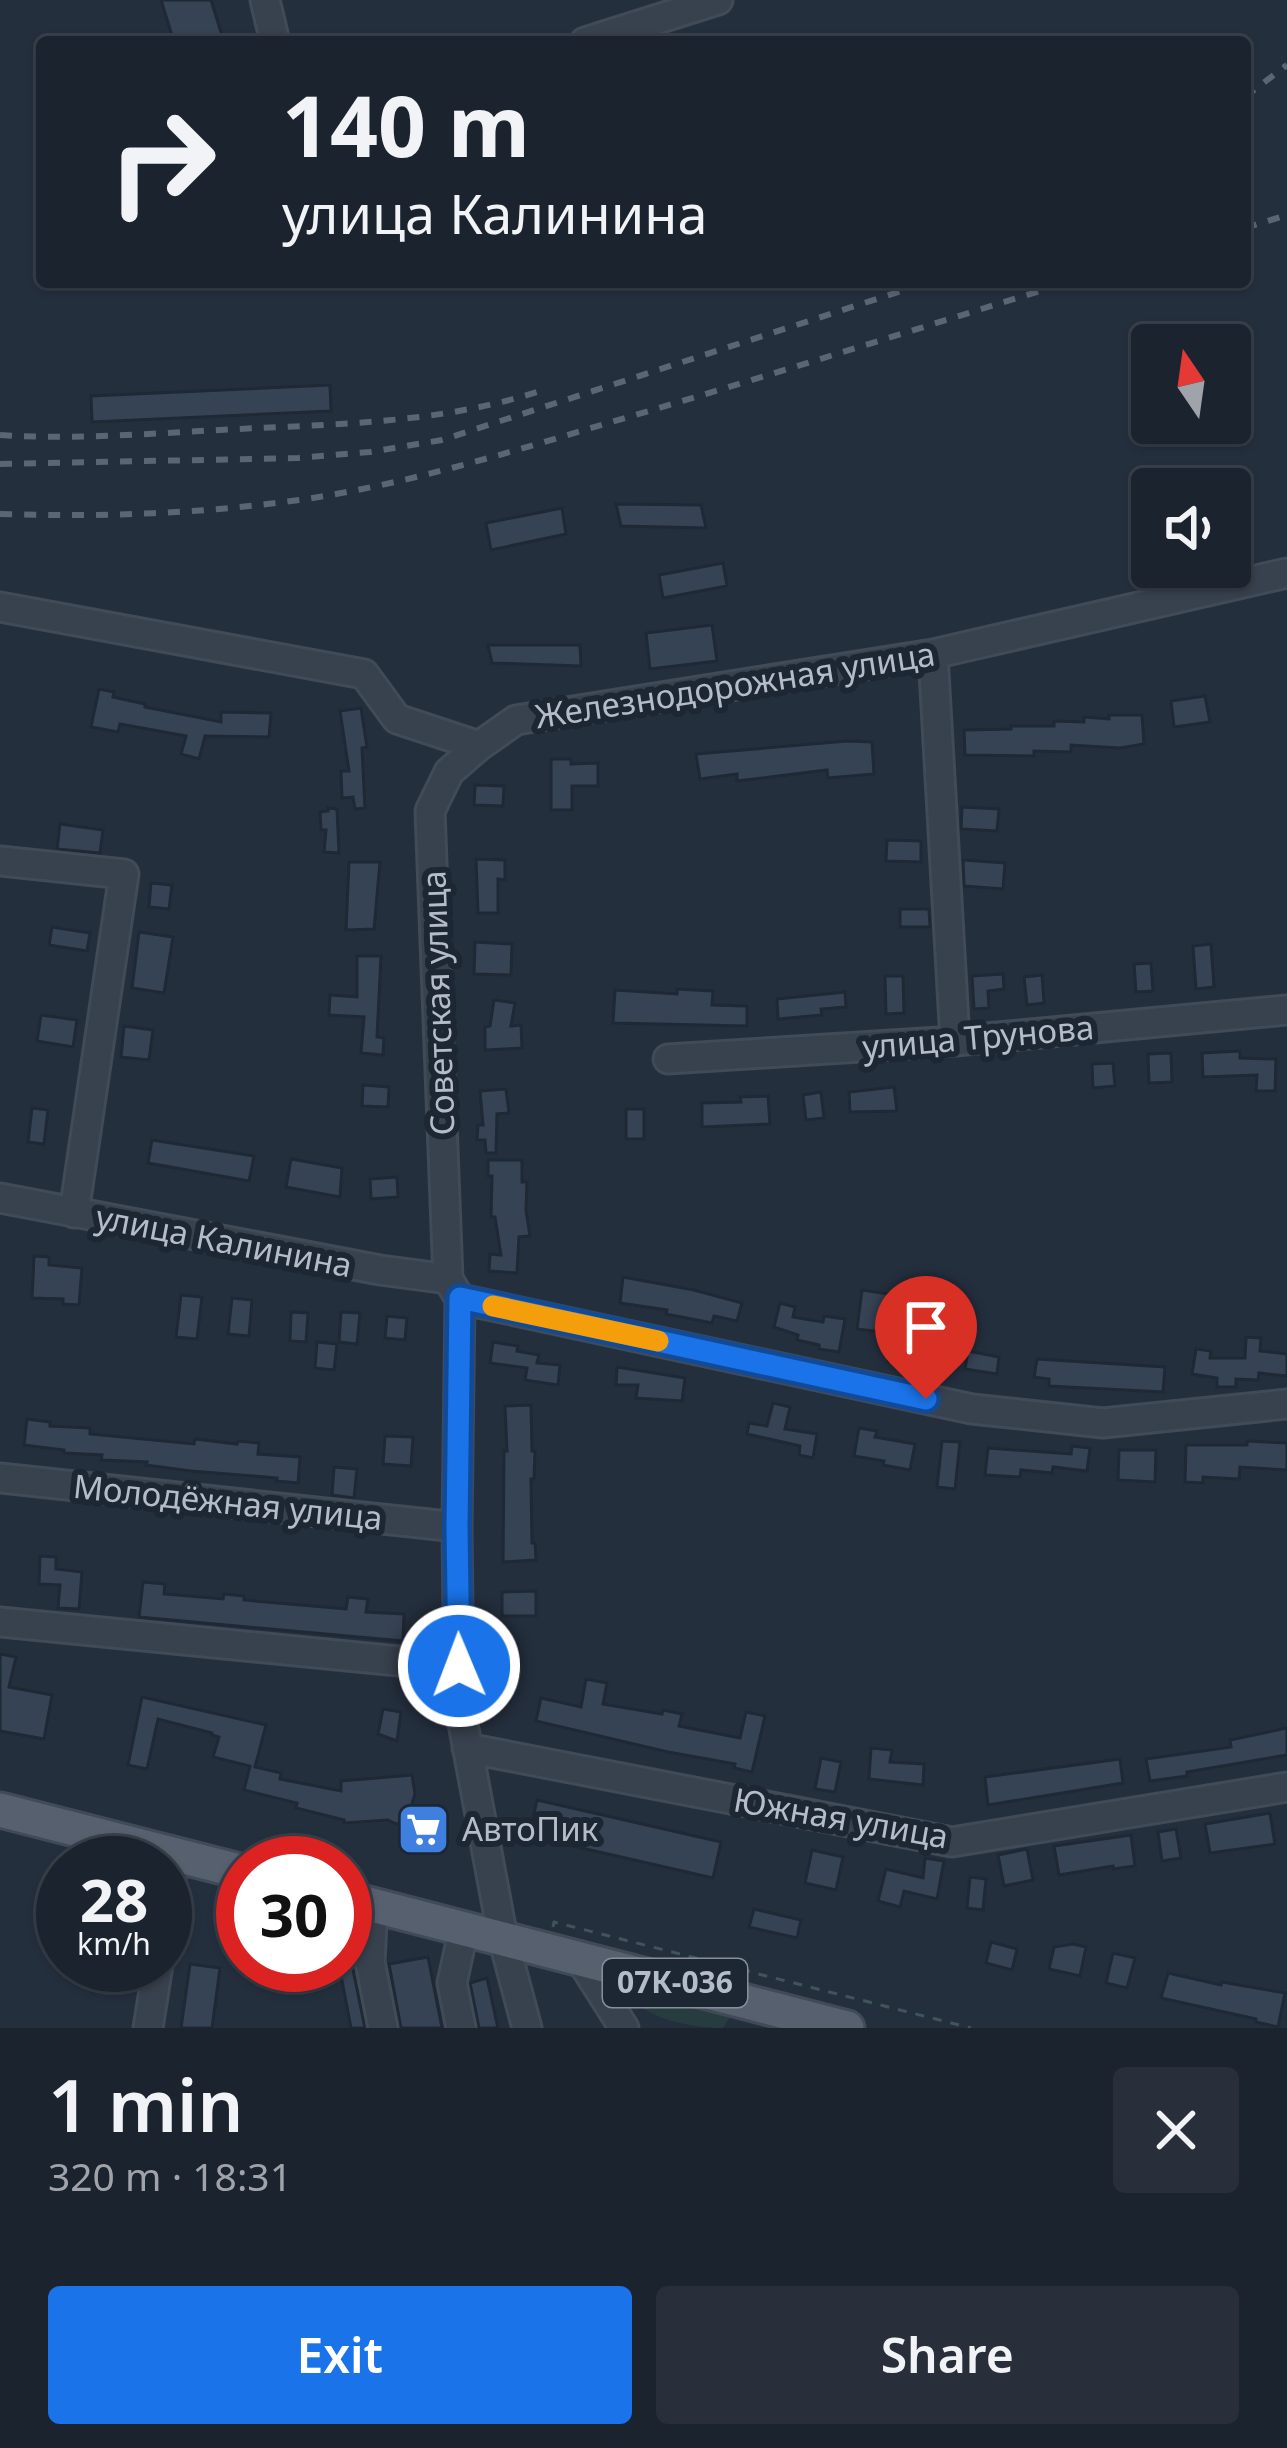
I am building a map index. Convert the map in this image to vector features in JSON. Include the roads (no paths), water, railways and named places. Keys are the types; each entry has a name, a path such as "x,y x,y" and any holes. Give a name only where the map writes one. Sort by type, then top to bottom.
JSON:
{"main road":[{"path":"0,1810 101,1836"},
{"name":"07К-036","path":"372,1905 795,2022 847,2028"}],"street":[{"path":"265,0 274,36"},
{"path":"604,36 718,0"},
{"name":"Железнодорожная улица","path":"479,746 516,720 933,654 1287,573"},
{"path":"0,607 364,674 397,719 479,746"},
{"path":"933,654 955,1041"},
{"name":"Советская улица","path":"479,746 449,772 430,811 454,1288 459,1702 503,1938 527,2028"},
{"path":"0,861 124,874 74,1213"},
{"name":"улица Трунова","path":"668,1059 955,1041 1287,1010"},
{"name":"улица Калинина","path":"0,1198 380,1270 972,1409 1103,1423 1287,1404"},
{"name":"Молодёжная улица","path":"0,1478 457,1527"},
{"path":"0,1622 459,1666"},
{"name":"Южная улица","path":"467,1748 952,1842 1287,1787"},
{"path":"461,2028 452,1983 464,1928"},
{"path":"580,1959 623,2028"},
{"path":"372,1972 383,2028"},
{"path":"148,2028 154,1992"}],"railway":[{"path":"1251,92 1287,65"},
{"path":"1251,226 1287,215"},
{"path":"0,464 298,458 442,440 911,288"},
{"path":"0,514 187,511 261,505 377,486 532,446 1050,288"},
{"path":"0,435 119,435 351,423 464,410 537,392"}],"place":[{"name":"АвтоПик","path":"423,1829"}]}
